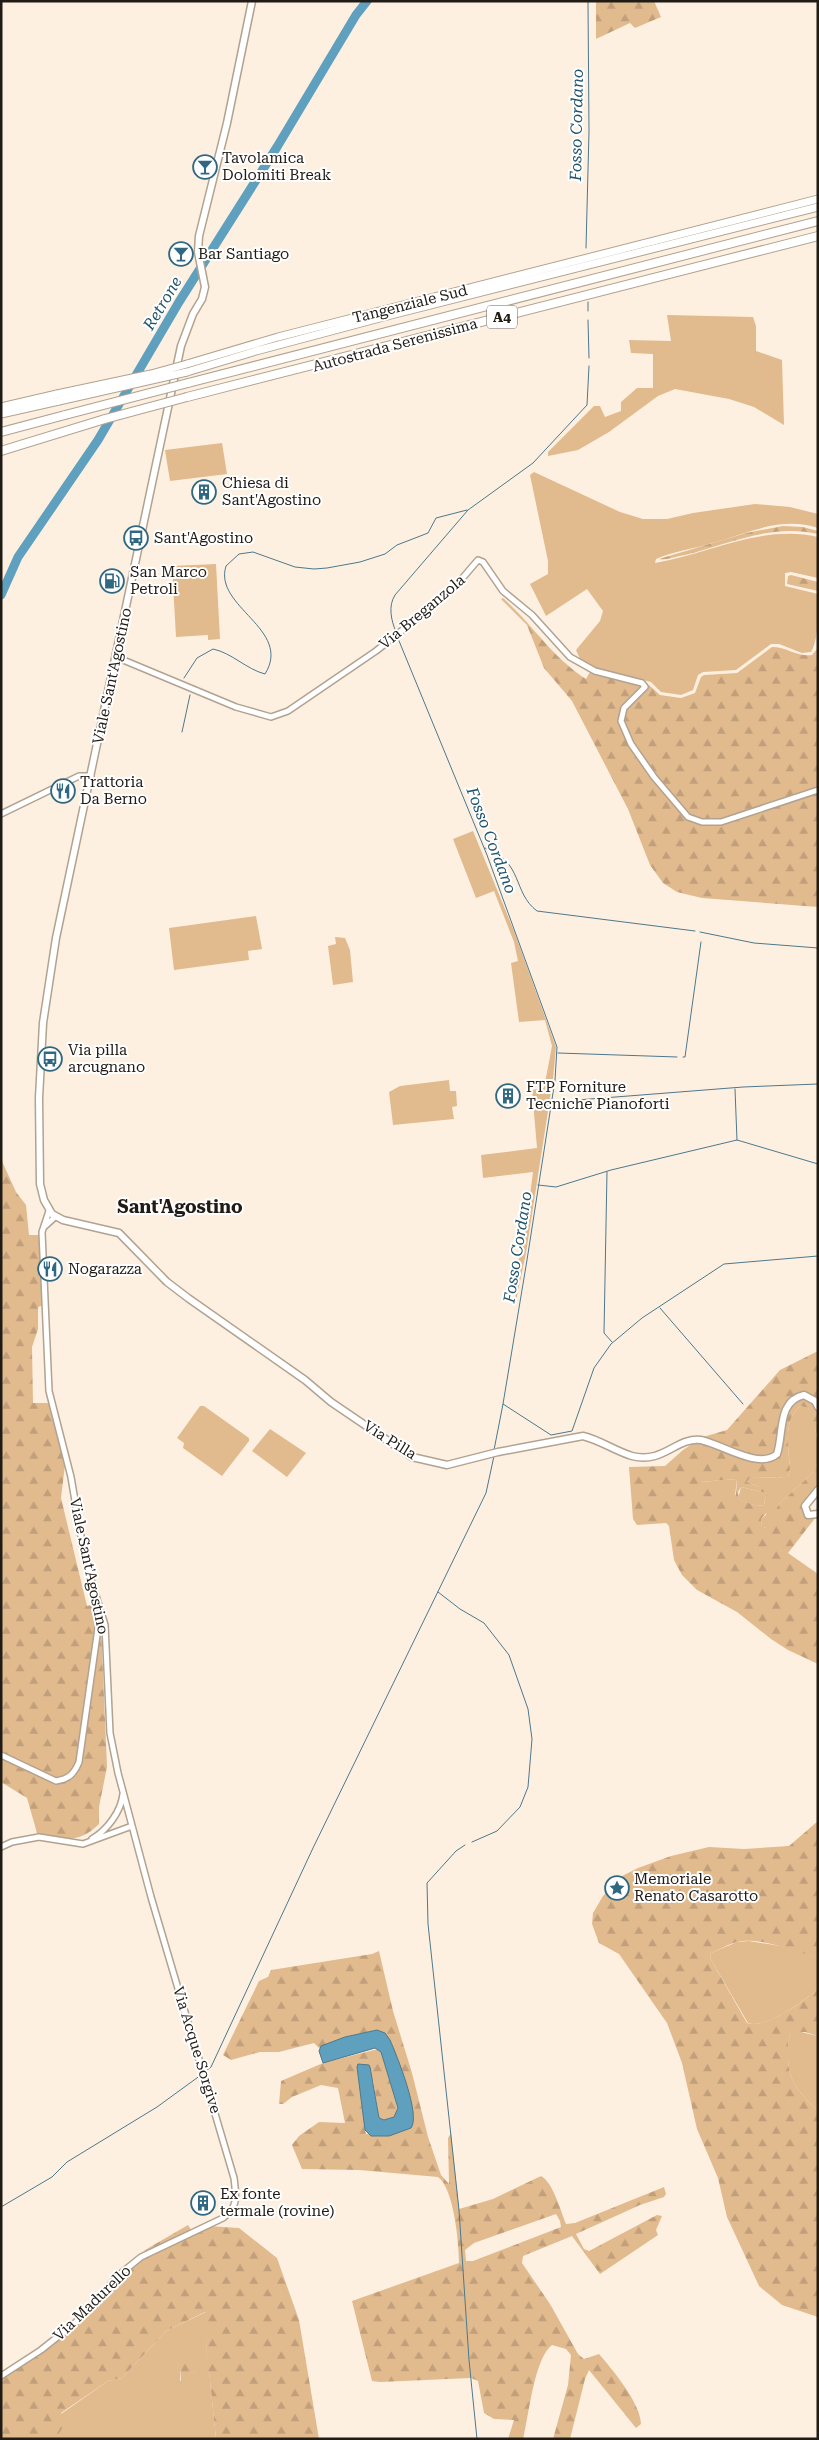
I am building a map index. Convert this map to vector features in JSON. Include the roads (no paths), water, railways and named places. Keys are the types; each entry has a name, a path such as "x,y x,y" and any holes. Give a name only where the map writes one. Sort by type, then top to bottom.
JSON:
{"highway":[{"name":"Tangenziale Sud","path":"1,414 187,364 278,337 818,199"},
{"name":"Tangenziale Sud","path":"1,407 58,398 187,372 256,350 818,207"},
{"name":"Autostrada Serenissima","path":"1,432 188,382 818,221"},
{"name":"Autostrada Serenissima","path":"1,447 186,397 818,236"},
{"path":"1,452 105,419"}],"main road":[{"name":"Viale Sant'Agostino","path":"49,1211 40,1184 39,1160 43,1023 56,938 92,776 181,346 193,314 202,299 205,278 198,252 199,236 227,123 252,1"},
{"path":"49,1211 55,1216"},
{"name":"Via Pilla","path":"55,1216 119,1234 167,1282 188,1298 305,1380 331,1402 412,1457 448,1465 498,1452 582,1436 593,1438 632,1456 649,1458 667,1453 677,1445 692,1440 702,1441 753,1458 766,1459 777,1454 784,1412 793,1400 804,1395 815,1401 818,1407"},
{"path":"818,1490 805,1506 808,1516 818,1514"}],"street":[{"name":"Via Breganzola","path":"116,657 236,707 271,717 288,711 392,638 454,588 478,560 483,562 503,591 532,615 570,657 595,671 642,683 645,687 624,708 621,721 625,734 640,757 688,817 702,822 721,822 818,790"},
{"path":"1,814 79,776 92,776"},
{"name":"Viale Sant'Agostino","path":"49,1211 42,1232 49,1391 71,1477 85,1560 105,1625 110,1733 151,1898"},
{"path":"42,1232 55,1216"},
{"path":"1,1755 56,1781 72,1776 76,1771 79,1762 100,1611"},
{"path":"76,1844 97,1836 115,1816 122,1801 123,1788"},
{"path":"1,1847 12,1842 39,1837 76,1844 91,1842 132,1826"},
{"name":"Via Acque Sorgive","path":"151,1898 234,2178 236,2205"},
{"name":"Via Madurello","path":"1,2376 41,2350 75,2323 120,2274 141,2257 223,2218 232,2212 236,2205"}],"water":[{"path":"377,2030 385,2033 390,2040 407,2085 413,2111 411,2128 389,2136 371,2136 365,2130 357,2067 358,2064 369,2065 370,2067 379,2118 384,2120 394,2117 398,2108 381,2052 375,2048 323,2063 319,2051 321,2046 345,2037"}],"waterway":[{"name":"Retrone","path":"1,595 18,557 98,440 179,302 277,147 356,15 367,1"},
{"name":"Fosso Cordano","path":"586,248 589,131 588,1"},
{"name":"Fosso Cordano","path":"588,302 588,311"},
{"name":"Fosso Cordano","path":"588,320 589,358"},
{"name":"Fosso Cordano","path":"396,632 391,613 395,595 468,510 533,463 587,405 589,366"},
{"path":"184,678 197,658 213,649 265,674 271,658 269,644 262,631 231,594 225,581 226,566 239,554 253,552 295,567 314,569 360,562 385,554 397,545 428,533 436,518 467,510"},
{"name":"Fosso Cordano","path":"397,636 487,855 557,1047 555,1080 503,1404"},
{"path":"182,732 190,695"},
{"path":"485,848 506,861 512,869 524,895 537,911 695,931"},
{"path":"700,932 754,943 818,948"},
{"path":"683,1057 685,1057 701,942"},
{"path":"558,1053 677,1057"},
{"path":"552,1102 743,1087 818,1084"},
{"path":"735,1089 737,1140"},
{"path":"538,1185 556,1187 611,1170 737,1140 818,1164"},
{"path":"607,1172 604,1333 612,1342"},
{"path":"494,1450 503,1404 551,1435 572,1431 594,1368 611,1344 642,1318 724,1264 818,1256"},
{"path":"660,1308 743,1404"},
{"path":"206,2071 211,2067 313,1848 486,1493 494,1456"},
{"path":"438,1592 460,1609 484,1623 509,1655 528,1709 532,1739 528,1787 520,1807 497,1831 472,1842"},
{"path":"465,1845 456,1851 427,1883 428,1924 459,2210 469,2360 477,2439"},
{"path":"1,2207 52,2177 67,2162 157,2107 201,2075"}],"place":[{"name":"Tavolamica Dolomiti Break","path":"205,167"},
{"name":"Bar Santiago","path":"181,254"},
{"name":"Chiesa di Sant'Agostino","path":"204,492"},
{"name":"Sant'Agostino","path":"136,538"},
{"name":"San Marco Petroli","path":"112,581"},
{"name":"Trattoria Da Berno","path":"63,791"},
{"name":"Via pilla arcugnano","path":"50,1059"},
{"name":"FTP Forniture Tecniche Pianoforti","path":"508,1096"},
{"name":"Nogarazza","path":"50,1269"},
{"name":"Memoriale Renato Casarotto","path":"617,1888"},
{"name":"Ex fonte termale (rovine)","path":"203,2203"}],"district":[{"name":"Sant'Agostino","path":"180,1207"}]}
